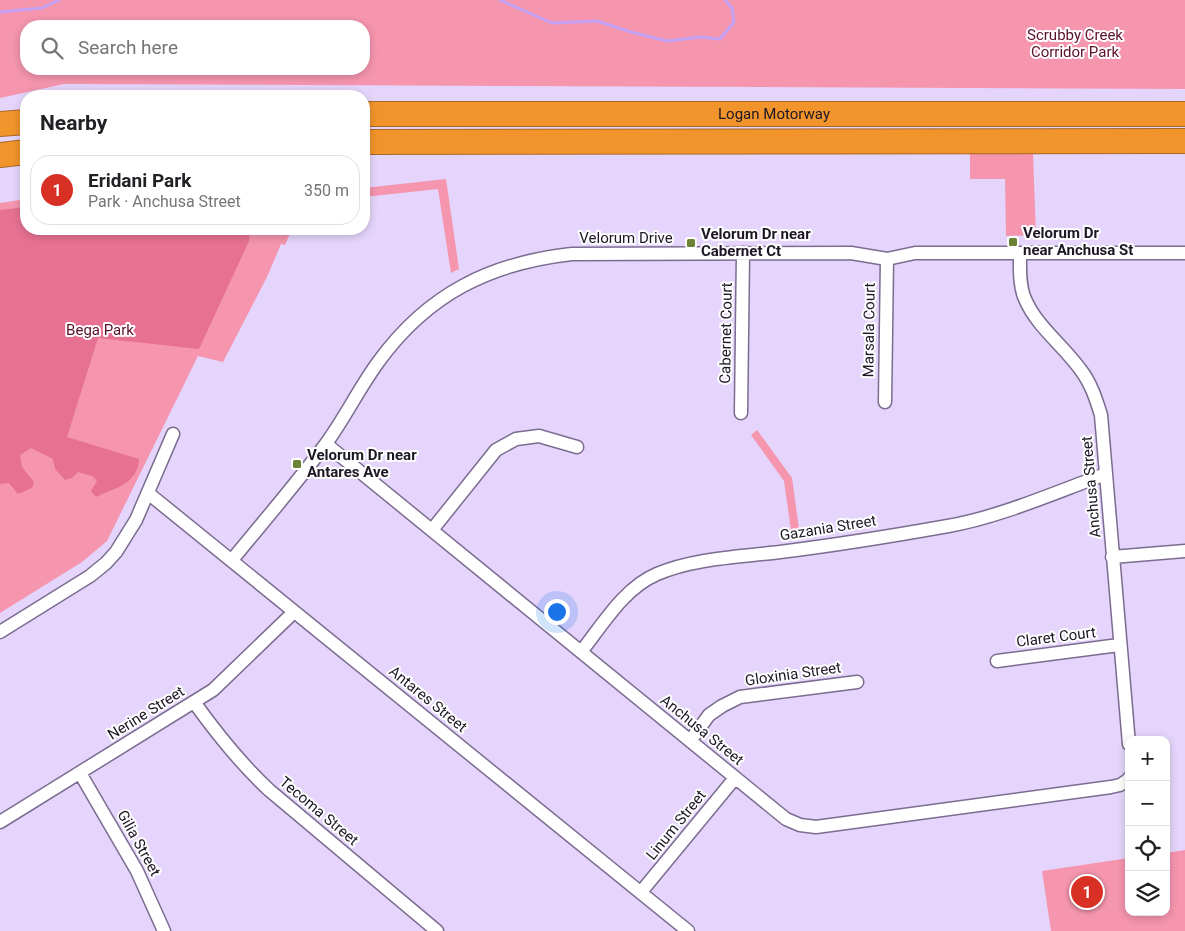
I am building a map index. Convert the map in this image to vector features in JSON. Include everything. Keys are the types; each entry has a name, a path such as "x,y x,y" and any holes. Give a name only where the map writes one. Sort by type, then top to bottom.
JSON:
{"highway":[{"name":"Logan Motorway","path":"370,114 1185,114"},
{"path":"0,124 20,122"},
{"name":"Logan Motorway","path":"370,142 1185,141"},
{"path":"0,155 20,153"}],"street":[{"name":"Velorum Drive","path":"232,560 326,444 378,362 404,331 418,317 445,296 478,278 513,264 550,256 572,254 851,253 887,259 915,253 1185,253"},
{"name":"Anchusa Street","path":"1020,253 1024,298 1037,321 1080,369 1093,390 1101,415 1128,736"},
{"name":"Cabernet Court","path":"741,413 743,254"},
{"name":"Marsala Court","path":"885,402 887,259"},
{"path":"0,632 90,576 106,563 124,540 148,493 174,434"},
{"path":"432,530 496,450 516,439 539,436 577,447"},
{"name":"Anchusa Street","path":"326,444 735,778 786,819 800,826 816,827 1111,787 1126,781"},
{"name":"Gazania Street","path":"581,652 624,598 638,585 656,574 675,567 950,526 988,516 1106,474"},
{"name":"Antares Street","path":"148,493 688,931"},
{"path":"1112,557 1185,550"},
{"name":"Nerine Street","path":"0,822 213,690 294,612"},
{"name":"Claret Court","path":"997,661 1119,645"},
{"name":"Gloxinia Street","path":"690,741 709,715 740,697 857,682"},
{"name":"Tecoma Street","path":"194,702 221,740 269,790 437,931"},
{"name":"Gilia Street","path":"80,773 130,858 164,931"},
{"name":"Linum Street","path":"642,892 735,778"}],"green space":[{"name":"Scrubby Creek Corridor Park","path":"0,0 1185,0 1185,89 64,84 37,90 20,90 20,94 0,98"},
{"path":"970,154 1033,154 1036,235 1006,236 1005,179 970,179"},
{"path":"446,179 459,269 451,273 438,189 370,196 370,187"},
{"name":"Bega Park","path":"20,200 20,235 289,235 285,245 281,244 267,277 223,362 198,356 107,541 82,562 0,613 0,203"},
{"path":"20,208 20,235 250,235 249,241 199,349 98,338 67,437 139,459 137,468 130,480 96,497 91,491 97,481 92,476 78,472 72,478 65,480 55,469 53,459 31,448 20,455 22,467 34,482 32,488 18,494 9,483 0,484 0,210"},
{"path":"757,430 792,478 800,536 792,537 784,481 751,435"},
{"path":"1185,850 1185,931 1051,931 1042,871 1125,859 1125,916 1170,916 1170,852"}],"waterway":[{"path":"0,12 42,8 59,0"},
{"path":"500,0 552,23 597,21 667,41 701,37 720,39 734,22 732,8 725,0"}],"place":[{"name":"Velorum Dr near Anchusa St","path":"1013,242"},
{"name":"Velorum Dr near Cabernet Ct","path":"691,243"},
{"name":"Velorum Dr near Antares Ave","path":"297,464"},
{"name":"Eridani Park","path":"1087,892"}]}
